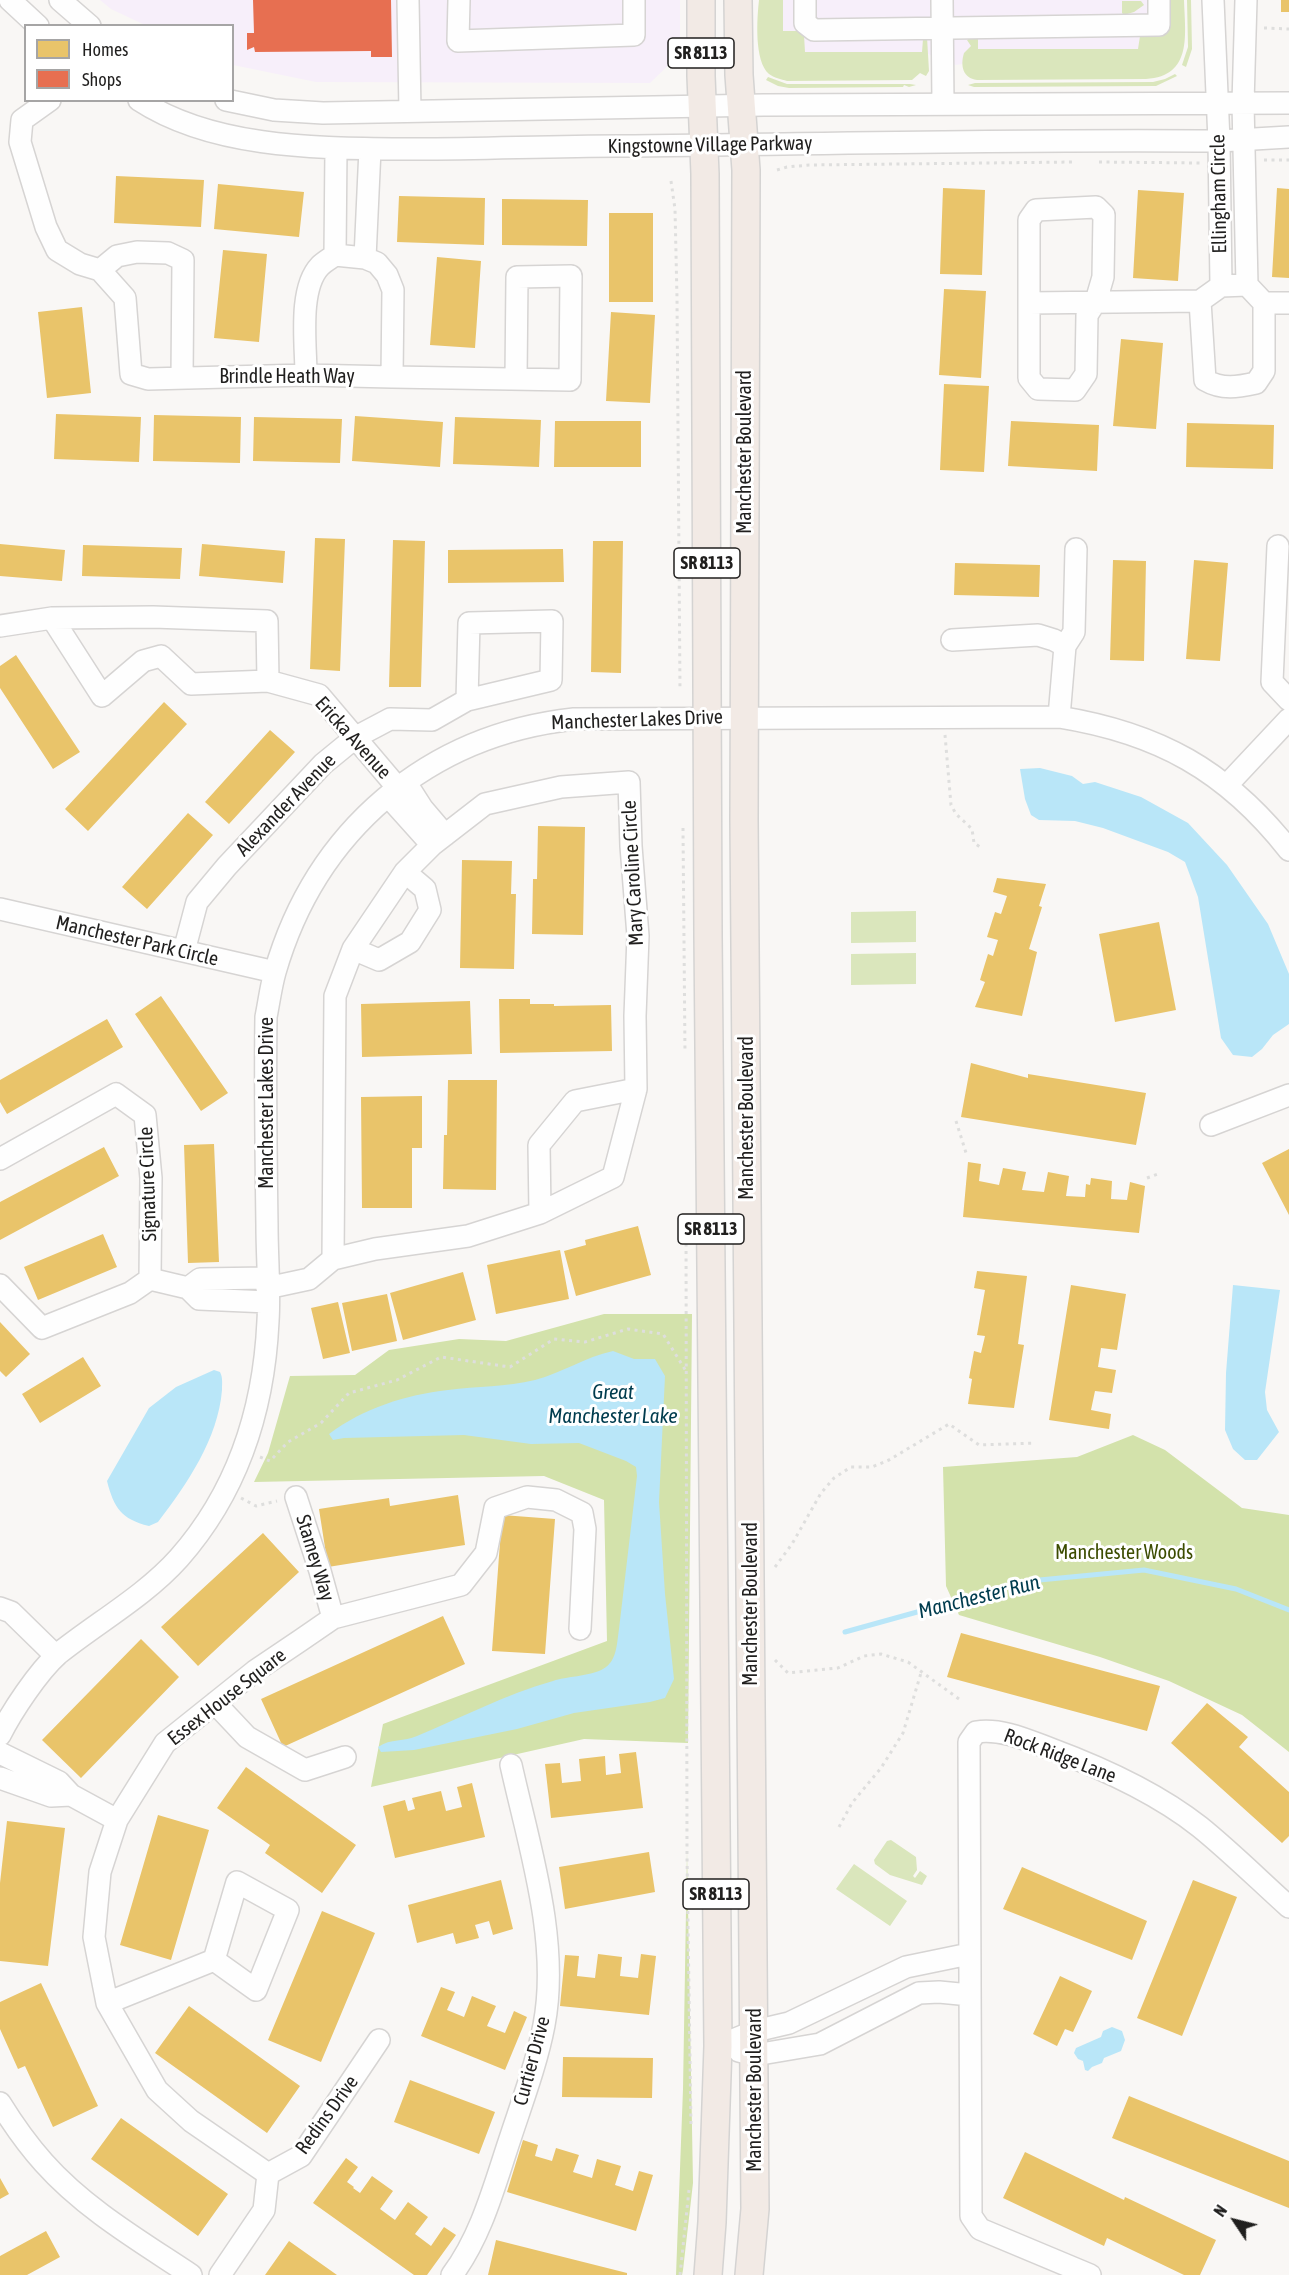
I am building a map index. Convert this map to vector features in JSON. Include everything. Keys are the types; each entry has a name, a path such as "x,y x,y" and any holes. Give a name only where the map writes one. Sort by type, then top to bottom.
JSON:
{"main road":[{"name":"SR 8113","path":"701,0 703,107"},
{"name":"SR 8113","path":"738,0 741,106"},
{"name":"Manchester Boulevard","path":"741,106 746,241 744,717 755,2043 755,2209 749,2275"},
{"name":"Manchester Boulevard","path":"703,107 718,2046 708,2275"}],"street":[{"path":"10,0 36,24"},
{"path":"60,0 88,24"},
{"path":"408,0 410,111"},
{"path":"459,0 458,41 634,35 634,0"},
{"path":"805,0 805,23 814,30 1159,24 1159,0"},
{"path":"942,0 943,104"},
{"name":"Ellingham Circle","path":"1213,0 1219,141 1221,286"},
{"name":"Ellingham Circle","path":"1246,0 1243,102 1246,285"},
{"name":"Brindle Heath Way","path":"47,102 22,120 20,142 46,227 57,250 80,264 100,270 125,298 131,374 148,379 306,375 392,377 570,380 571,276 517,277 516,379"},
{"name":"Kingstowne Village Parkway","path":"143,102 195,127 252,140 336,148 1219,141 1244,150 1289,137"},
{"name":"Kingstowne Village Parkway","path":"234,102 274,110 323,113 741,106 1289,103"},
{"path":"335,255 336,148"},
{"path":"365,258 370,149"},
{"path":"1096,207 1104,215 1103,277 1096,301 1087,315 1086,374 1075,390 1038,389 1029,378 1029,220 1036,210 1096,207"},
{"path":"100,270 117,256 137,252 168,253 183,260 182,378"},
{"path":"306,375 306,295 320,266 335,255 365,258 377,263 393,290 392,377"},
{"path":"1029,303 1200,301 1221,286 1246,285 1264,303 1289,303"},
{"path":"1200,301 1205,380 1213,385 1233,388 1256,383 1264,371 1264,303"},
{"path":"1278,546 1272,682 1289,700"},
{"path":"1059,717 1065,646 1074,632 1076,549"},
{"path":"0,626 52,618 153,617 267,621 268,681"},
{"name":"Ericka Avenue","path":"52,618 102,696 143,661 162,656 191,684 268,681 319,695 397,789"},
{"name":"Alexander Avenue","path":"184,951 197,902 227,866 323,764 356,737 390,720 432,720 467,700 551,680 552,621 469,622 467,700"},
{"path":"952,640 1038,635 1065,646"},
{"name":"Manchester Lakes Drive","path":"0,1735 22,1699 57,1656 172,1565 215,1511 244,1452 255,1418 264,1375 268,1319 266,1017 275,972 309,891 329,858 354,828 397,789 432,764 459,749 515,729 574,719 1059,717 1131,734 1161,745 1197,764 1227,785 1267,822 1289,850"},
{"path":"1227,785 1289,719"},
{"name":"Mary Caroline Circle","path":"267,1289 309,1279 333,1259 375,1250 468,1236 540,1213 613,1177 636,1089 635,1016 638,936 629,782 561,787 485,804 439,840 405,872 353,949 335,996 333,1259"},
{"path":"397,789 439,840"},
{"path":"353,949 379,960 410,942 429,910 425,889 405,872"},
{"name":"Manchester Park Circle","path":"0,909 275,972"},
{"path":"540,1213 539,1145 575,1101 636,1089"},
{"name":"Signature Circle","path":"0,1159 116,1094 145,1115 151,1178 150,1279"},
{"path":"1211,1125 1289,1095"},
{"path":"0,1285 42,1328 130,1293 150,1279 188,1288 199,1299 267,1289"},
{"name":"Stamey Way","path":"297,1497 333,1618"},
{"name":"Essex House Square","path":"268,2174 191,2121 157,2090 106,2003 94,1937 100,1872 117,1820 165,1743 255,1671 333,1618 461,1585 486,1553 495,1508 527,1497 556,1500 582,1513 585,1529 580,1629"},
{"path":"0,1608 11,1612 57,1656"},
{"path":"215,1703 247,1737 305,1770 345,1757"},
{"name":"Rock Ridge Lane","path":"1090,2275 980,2229 971,2216 969,1742 976,1731 988,1730 1024,1738 1094,1765 1144,1792 1200,1827 1289,1907"},
{"path":"0,1753 59,1782 70,1795 117,1820"},
{"name":"Curtier Drive","path":"452,2275 466,2256 488,2206 545,2024 548,1971 546,1932 511,1765"},
{"path":"0,1778 51,1796 70,1795"},
{"path":"237,1882 288,1910 256,1990 214,1960 237,1882"},
{"path":"755,2043 789,2023 906,1967 969,1954"},
{"path":"106,2003 214,1960"},
{"path":"718,2046 755,2043 820,2044 919,1993 970,1995"},
{"name":"Redins Drive","path":"268,2174 301,2156 379,2040"},
{"path":"0,2103 16,2128 44,2163 82,2199 110,2221 191,2275"},
{"path":"220,2275 264,2210 268,2174"}],"path":[{"path":"1264,28 1289,28"},
{"path":"1244,150 1289,160"},
{"path":"777,170 787,166 809,165 1079,162"},
{"path":"1090,162 1219,162"},
{"path":"671,181 675,209 677,298 680,689"},
{"path":"945,735 951,805 956,814 972,829 974,843 980,847"},
{"path":"684,824 685,1058"},
{"path":"956,1121 967,1156"},
{"path":"1147,1178 1158,1174"},
{"path":"686,1210 687,1844 691,2127"},
{"path":"244,1452 270,1461 288,1442 321,1423 349,1394 397,1380 441,1358 510,1367 554,1339 585,1342 628,1329 663,1334 686,1372"},
{"path":"775,1568 822,1493 834,1478 851,1467 872,1467 889,1460 949,1425 979,1445 1035,1443"},
{"path":"226,1491 256,1506 297,1497"},
{"path":"775,1660 788,1673 838,1668 864,1656 881,1654 908,1662 959,1699"},
{"path":"839,1827 852,1803 903,1733 921,1673"},
{"path":"680,2275 690,2186"}],"shaded area":[{"path":"100,0 680,0 680,54 650,83 316,82 234,65 234,24 143,24 111,9"},
{"path":"783,0 1171,0 1171,21 1166,30 1139,39 1139,49 978,49 963,64 955,65 923,52 804,52 804,35 800,31 783,31"}],"green space":[{"path":"759,0 783,0 783,31 800,31 804,35 805,52 922,52 923,39 927,37 929,71 926,76 920,73 912,80 787,81 775,77 764,68 759,50 757,28"},
{"path":"1171,0 1184,0 1185,39 1179,62 1172,70 1161,76 1146,79 977,80 968,77 964,71 962,62 964,53 971,46 967,40 972,37 978,38 978,49 1138,49 1140,36 1163,30 1169,23"},
{"path":"1187,0 1191,0 1192,49 1186,67 1182,65 1188,47"},
{"path":"1122,1 1141,1 1144,5 1124,15"},
{"path":"1175,74 1177,76 1156,86 974,87 968,85 975,83 1153,82"},
{"path":"768,77 787,84 916,85 909,87 904,85 903,87 789,88 766,80"},
{"path":"916,911 916,942 851,943 851,912"},
{"path":"916,953 916,984 851,985 851,954"},
{"path":"604,1314 692,1314 688,1743 584,1739 371,1787 383,1724 607,1641 604,1500 544,1476 254,1482 268,1453 290,1376 355,1375 389,1350 459,1339 506,1341"},
{"name":"Manchester Woods","path":"1133,1435 1165,1450 1242,1508 1289,1515 1289,1752 1242,1715 1169,1681 1100,1657 959,1615 946,1586 943,1467 1077,1457"},
{"path":"891,1840 916,1857 917,1870 913,1876 915,1878 920,1871 927,1876 922,1885 890,1875 875,1864 874,1860 887,1841"},
{"path":"687,1851 693,2183 683,2270 682,2275 676,2275 683,2089"},
{"path":"854,1864 907,1901 890,1926 836,1889"}],"water":[{"path":"1040,768 1072,776 1083,784 1095,782 1141,797 1188,823 1227,865 1268,924 1289,974 1289,1024 1273,1035 1252,1057 1233,1055 1221,1038 1198,897 1185,862 1168,852 1103,828 1075,821 1039,820 1031,815 1025,799 1020,769"},
{"path":"1233,1285 1280,1290 1265,1392 1267,1410 1279,1432 1257,1460 1245,1460 1233,1449 1225,1430 1226,1373"},
{"name":"Great Manchester Lake","path":"613,1351 634,1359 655,1359 665,1376 659,1502 674,1679 665,1698 574,1713 517,1729 414,1750 381,1752 378,1747 383,1744 412,1738 518,1693 559,1679 595,1672 610,1664 618,1639 637,1476 636,1467 579,1443 531,1444 464,1435 333,1440 329,1434 356,1417 401,1399 432,1392 535,1380"},
{"path":"214,1370 220,1372 222,1378 219,1408 208,1443 190,1476 158,1522 149,1526 125,1516 116,1505 107,1481 149,1408 176,1387"},
{"path":"1112,2027 1122,2031 1125,2040 1121,2051 1104,2058 1102,2063 1088,2071 1085,2070 1083,2061 1078,2059 1074,2053 1076,2048 1101,2037 1103,2031"}],"building: Homes":[{"path":"1281,0 1289,0 1289,12 1281,12"},
{"path":"116,176 204,180 201,227 114,223"},
{"path":"218,184 304,192 299,237 214,229"},
{"path":"943,188 985,190 982,275 940,274"},
{"path":"1277,188 1289,189 1289,278 1272,277"},
{"path":"1138,190 1184,193 1178,281 1133,278"},
{"path":"399,196 485,198 484,245 397,242"},
{"path":"502,199 588,200 587,246 502,245"},
{"path":"609,213 653,213 653,302 609,302"},
{"path":"223,250 267,254 259,342 214,338"},
{"path":"437,257 481,261 475,348 430,345"},
{"path":"944,289 986,291 981,378 939,375"},
{"path":"82,307 91,393 47,398 38,312"},
{"path":"611,312 655,315 650,403 606,401"},
{"path":"1121,339 1163,343 1156,429 1113,426"},
{"path":"944,384 989,386 984,472 940,470"},
{"path":"56,414 141,417 139,462 54,459"},
{"path":"154,415 241,417 240,463 153,461"},
{"path":"355,416 443,422 440,467 352,461"},
{"path":"254,417 342,419 340,463 253,461"},
{"path":"455,417 541,420 539,467 453,464"},
{"path":"555,421 641,421 641,467 554,467"},
{"path":"1011,421 1099,425 1097,471 1008,466"},
{"path":"1187,423 1274,425 1273,469 1186,467"},
{"path":"315,538 345,539 340,671 310,669"},
{"path":"393,540 425,541 421,687 389,687"},
{"path":"593,541 623,541 621,673 591,672"},
{"path":"0,544 65,550 62,581 0,576"},
{"path":"202,544 285,551 283,583 199,576"},
{"path":"83,545 182,548 180,579 82,576"},
{"path":"563,549 564,582 448,583 448,550"},
{"path":"1113,560 1146,561 1144,661 1110,660"},
{"path":"1194,560 1228,563 1220,661 1186,659"},
{"path":"955,563 1040,565 1039,597 954,595"},
{"path":"16,655 80,752 53,769 0,688 0,666"},
{"path":"164,702 187,724 88,831 65,809"},
{"path":"270,730 295,752 229,824 205,802"},
{"path":"188,813 213,835 147,909 122,887"},
{"path":"538,826 585,827 583,935 532,934 533,879 537,879"},
{"path":"462,860 512,861 511,894 516,894 514,969 460,968"},
{"path":"997,878 1046,884 1039,906 1042,907 1029,949 1037,952 1022,1016 975,1007 985,982 980,980 988,954 993,956 998,940 987,937 995,912 1001,914 1007,896 993,892"},
{"path":"1159,922 1176,1010 1115,1022 1099,934"},
{"path":"161,996 228,1093 201,1111 135,1014"},
{"path":"499,999 530,999 530,1004 554,1004 554,1006 611,1005 612,1051 500,1053"},
{"path":"470,1001 472,1054 362,1057 361,1004"},
{"path":"107,1019 123,1047 7,1114 0,1102 0,1080"},
{"path":"971,1063 1028,1078 1028,1074 1146,1093 1136,1145 961,1117"},
{"path":"448,1080 497,1080 496,1190 443,1189"},
{"path":"422,1096 422,1148 412,1148 412,1208 362,1208 361,1097"},
{"path":"214,1144 219,1262 188,1263 184,1145"},
{"path":"104,1147 119,1176 0,1240 0,1202"},
{"path":"1289,1149 1289,1215 1262,1163"},
{"path":"968,1162 981,1164 979,1181 999,1185 1003,1168 1026,1172 1022,1190 1044,1192 1048,1172 1069,1176 1066,1196 1085,1197 1086,1184 1090,1185 1091,1178 1112,1181 1111,1199 1127,1200 1130,1182 1145,1186 1139,1233 963,1217"},
{"path":"638,1226 651,1275 576,1296 564,1251 586,1245 585,1240"},
{"path":"103,1234 117,1267 38,1300 24,1267"},
{"path":"560,1250 569,1299 496,1314 487,1265"},
{"path":"977,1271 1027,1276 1018,1344 1024,1345 1014,1408 968,1404 972,1379 969,1378 974,1351 981,1353 985,1336 977,1335 985,1290 974,1288"},
{"path":"463,1272 476,1320 403,1340 390,1293"},
{"path":"1071,1285 1126,1294 1117,1350 1101,1348 1098,1367 1116,1370 1112,1393 1095,1391 1091,1410 1111,1414 1109,1429 1049,1420"},
{"path":"387,1294 397,1341 352,1351 342,1303"},
{"path":"338,1302 350,1353 323,1359 311,1308"},
{"path":"0,1322 30,1354 6,1377 0,1371"},
{"path":"83,1357 101,1386 40,1423 22,1394"},
{"path":"458,1495 465,1545 328,1567 319,1509 389,1498 390,1506"},
{"path":"502,1515 555,1519 545,1654 492,1651"},
{"path":"263,1533 299,1572 198,1666 161,1627"},
{"path":"443,1616 465,1664 283,1747 261,1699"},
{"path":"961,1633 1160,1686 1147,1731 947,1677"},
{"path":"141,1639 179,1677 81,1778 42,1740"},
{"path":"1207,1703 1248,1737 1239,1747 1289,1792 1289,1836 1282,1843 1171,1743"},
{"path":"636,1752 643,1808 551,1818 545,1764 560,1763 562,1783 581,1781 579,1759 605,1756 606,1775 621,1773 619,1754"},
{"path":"246,1767 356,1845 322,1893 265,1853 270,1845 217,1808"},
{"path":"472,1783 485,1837 395,1858 383,1806 405,1800 408,1811 415,1809 412,1798 441,1791 446,1811 462,1807 457,1787"},
{"path":"158,1815 209,1830 171,1960 120,1945"},
{"path":"7,1821 65,1828 48,1966 0,1961 0,1883"},
{"path":"649,1852 655,1892 565,1909 559,1867"},
{"path":"1022,1867 1147,1921 1132,1960 1003,1909"},
{"path":"501,1880 513,1929 493,1935 489,1921 475,1925 479,1938 456,1944 453,1933 417,1943 408,1905"},
{"path":"1193,1880 1237,1897 1182,2036 1137,2018"},
{"path":"322,1911 375,1933 321,2062 268,2040"},
{"path":"598,1954 622,1957 620,1976 638,1978 641,1954 656,1956 649,2015 560,2006 565,1955 579,1956 577,1976 595,1978"},
{"path":"1060,1976 1092,1991 1073,2032 1065,2029 1057,2046 1033,2034"},
{"path":"41,1983 98,2106 53,2127 25,2066 18,2069 0,2029 0,2002"},
{"path":"441,1987 455,1992 447,2010 464,2017 472,1996 496,2006 487,2026 505,2033 514,2011 527,2017 505,2070 421,2036"},
{"path":"189,2006 300,2086 267,2133 155,2053"},
{"path":"563,2057 653,2058 652,2098 562,2097"},
{"path":"410,2080 495,2112 479,2154 394,2122"},
{"path":"1129,2096 1289,2161 1289,2208 1112,2138"},
{"path":"121,2118 228,2194 198,2236 91,2159"},
{"path":"523,2140 538,2145 535,2156 552,2161 556,2148 579,2155 573,2172 592,2178 597,2159 621,2166 615,2185 633,2191 639,2171 653,2175 636,2231 507,2192"},
{"path":"1025,2152 1124,2200 1125,2197 1216,2240 1200,2275 1184,2275 1107,2238 1104,2246 1003,2198"},
{"path":"346,2158 358,2167 347,2182 360,2193 372,2176 393,2191 380,2209 395,2220 408,2202 428,2217 415,2234 431,2246 444,2227 456,2235 427,2275 414,2275 313,2203"},
{"path":"0,2178 9,2194 0,2199"},
{"path":"46,2231 60,2257 27,2275 0,2275 0,2256"},
{"path":"496,2240 627,2273 627,2275 488,2275"},
{"path":"289,2241 337,2275 265,2275"}],"building: Shops":[{"path":"253,0 391,0 392,57 371,57 371,51 255,52 254,47 247,50 247,33 254,33"}],"waterway":[{"name":"Manchester Run","path":"845,1632 1029,1581 1144,1570 1236,1589 1289,1610"}]}
